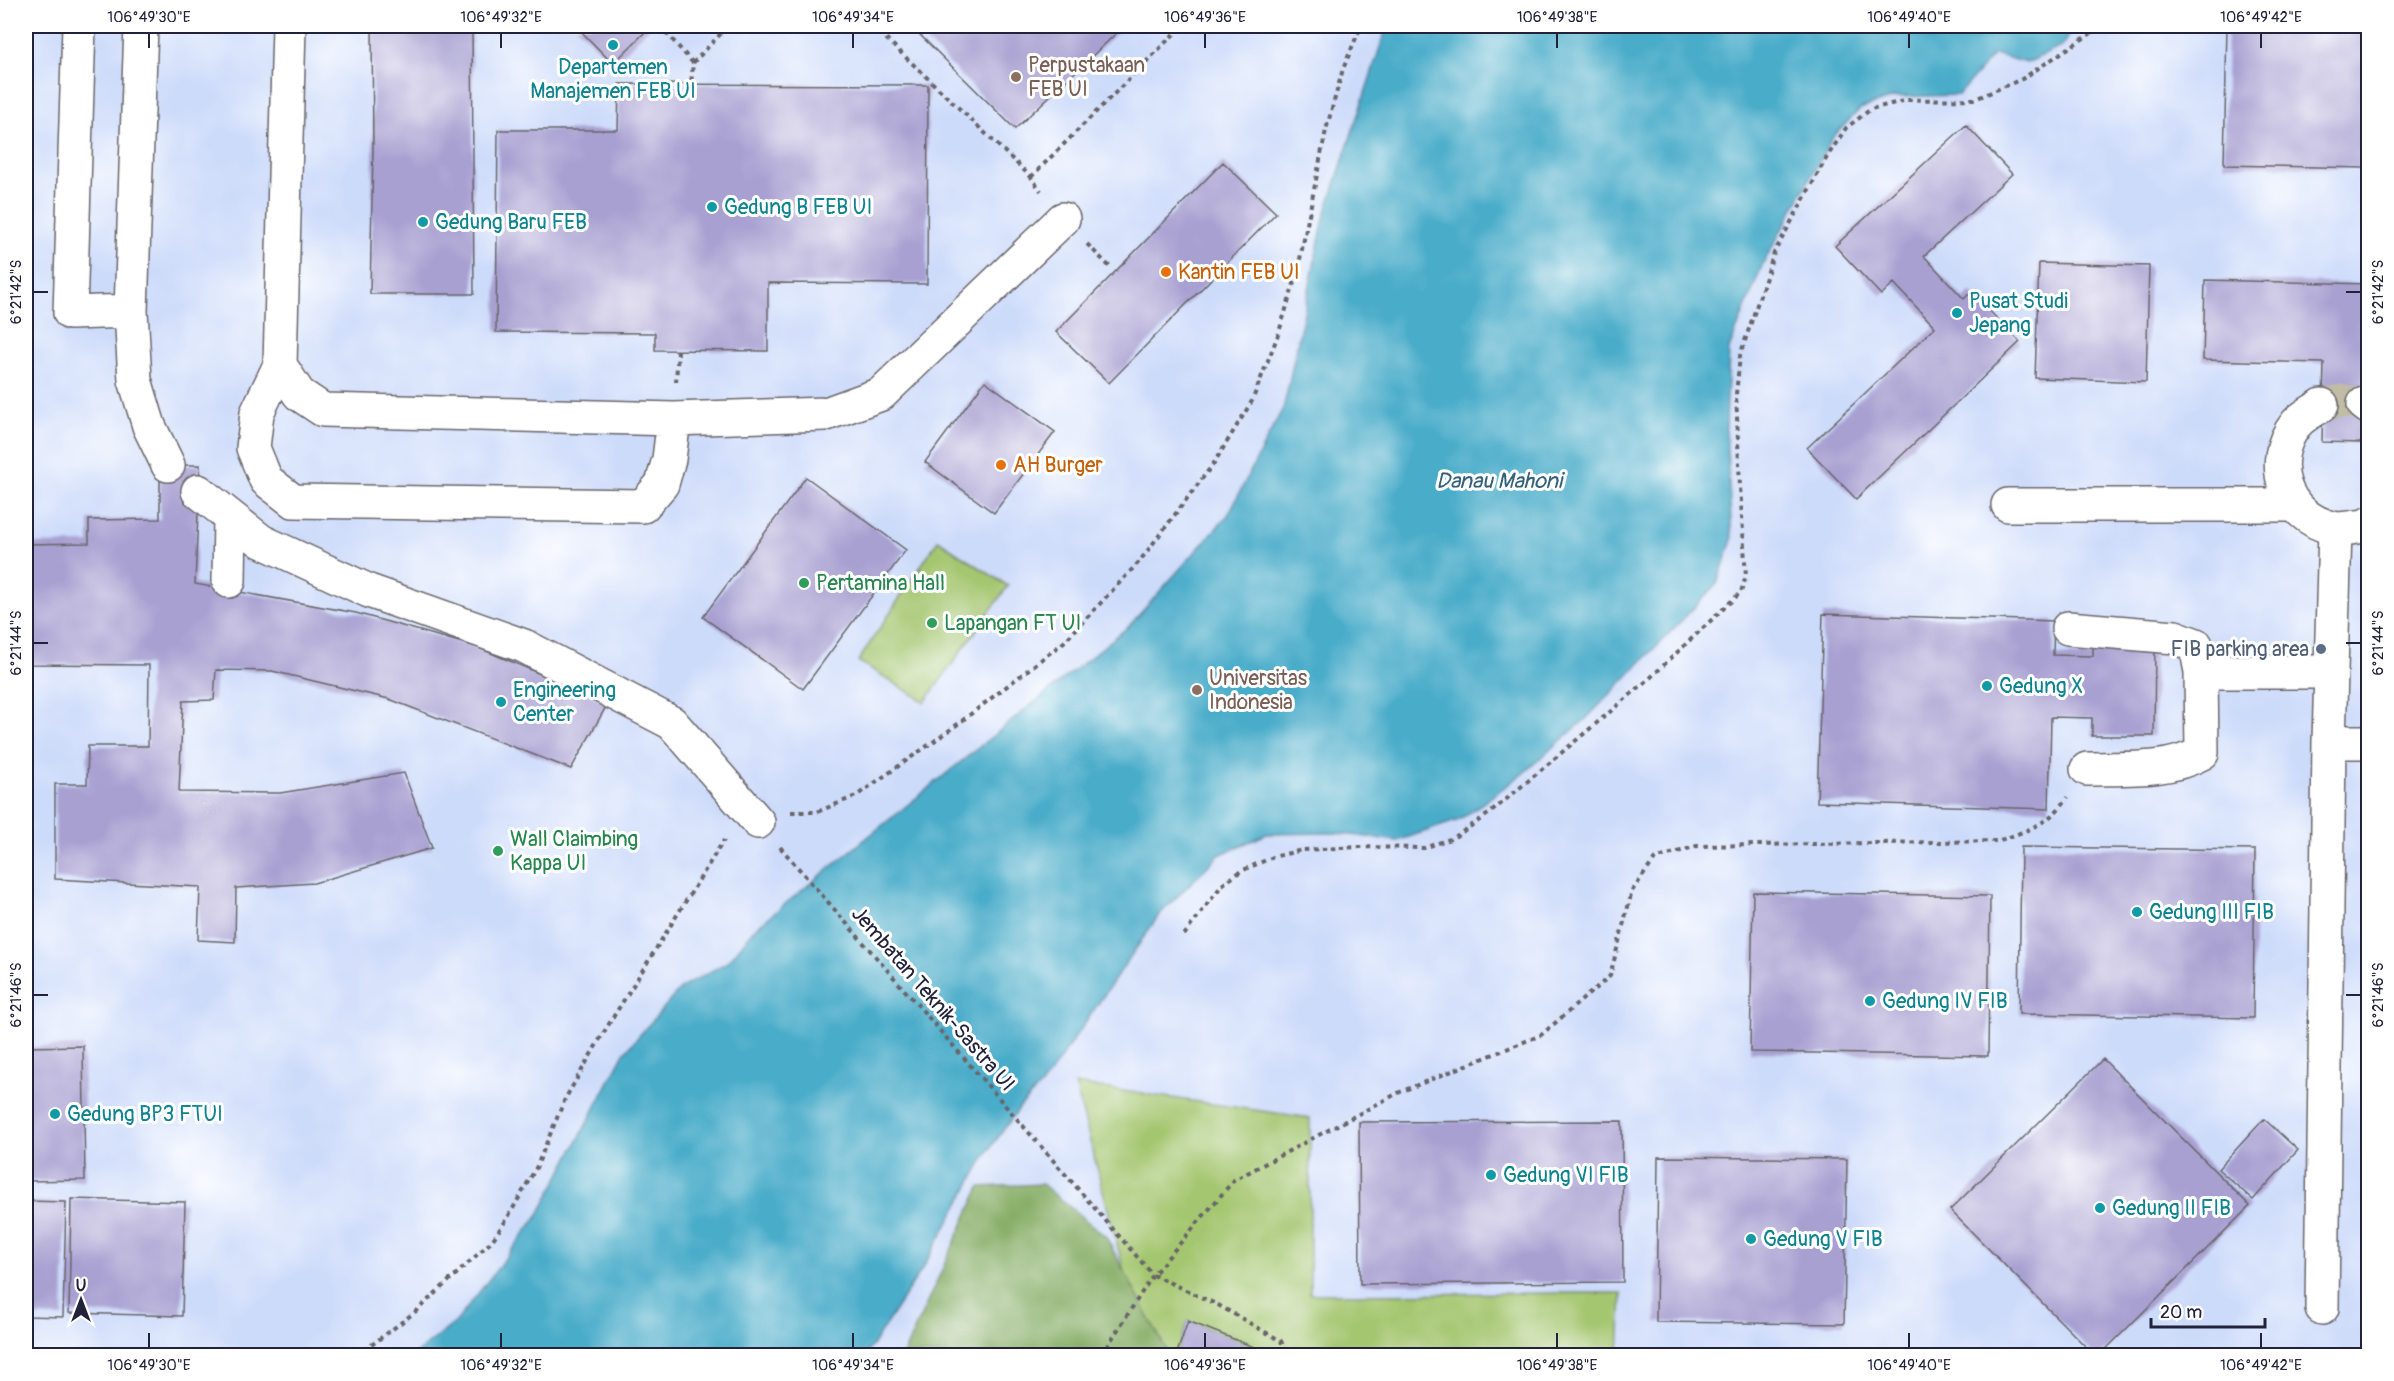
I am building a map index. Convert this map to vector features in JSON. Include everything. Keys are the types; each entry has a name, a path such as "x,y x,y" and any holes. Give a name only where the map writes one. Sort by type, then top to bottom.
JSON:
{"lane":[{"path":"79,26 70,313 131,311"},
{"path":"141,26 131,311 135,380 149,426 168,465"},
{"path":"289,26 280,365 257,413 253,448 266,480 293,501 643,506 662,484 669,459 674,419"},
{"path":"280,365 299,394 323,410 674,419 826,414 881,394 1063,219"},
{"path":"2322,405 2297,422 2283,448 2281,478 2295,505 2312,520 2334,529 2368,524"},
{"path":"198,491 230,518 271,546 369,591 524,646 672,723 754,817"},
{"path":"2008,505 2295,505"},
{"path":"229,581 230,518"},
{"path":"2322,1308 2334,529"},
{"path":"2068,628 2175,637 2196,645 2201,672 2202,753 2186,762 2166,767 2087,769"},
{"path":"2201,672 2330,672"},
{"path":"2329,742 2368,742"}],"path":[{"path":"660,26 693,63"},
{"path":"692,84 693,63 728,26"},
{"path":"873,26 1031,177 1063,219 1112,269"},
{"path":"1031,177 1182,26"},
{"path":"357,1356 415,1312 491,1242 536,1168 565,1099 720,845 754,817 817,812 856,796 950,730 1064,642 1139,562 1214,463 1256,390 1278,335 1297,274 1326,130 1343,69 1361,26"},
{"path":"1184,935 1222,885 1241,871 1272,857 1313,849 1424,848 1453,838 1490,813 1649,679 1741,592 1746,576 1736,394 1740,356 1774,253 1827,157 1846,128 1871,109 1907,100 1975,99 2022,79 2102,26"},
{"path":"1104,1356 1110,1342 1153,1275 1234,1180 1400,1092 1540,1035 1610,976 1632,891 1655,859 1697,846 1997,841 2031,831 2063,805 2087,769"},
{"name":"Jembatan Teknik-Sastra UI","path":"754,817 1153,1275"},
{"path":"1153,1275 1218,1305 1281,1341 1288,1356"}],"shaded area":[{"name":"Universitas Indonesia","path":"26,26 2368,26 2368,1355 26,1355"}],"green space":[{"name":"Lapangan FT UI","path":"938,540 1008,586 925,702 858,661"},
{"path":"1075,1084 1310,1118 1310,1294 1622,1293 1619,1355 1274,1355 1188,1321 1176,1355 1146,1355"},
{"path":"1042,1184 1106,1237 1169,1355 903,1355 980,1187"}],"water":[{"name":"Danau Mahoni","path":"1387,26 2075,26 2061,47 2027,63 1994,54 1959,95 1895,97 1860,109 1833,137 1762,266 1729,349 1726,429 1732,540 1717,584 1586,719 1520,776 1459,820 1397,841 1336,833 1267,834 1219,855 1159,915 1045,1081 1020,1107 989,1150 924,1266 866,1355 414,1355 456,1322 538,1216 624,1053 681,988 729,961 754,929 1129,626 1228,515 1284,406 1324,218"}],"building":[{"name":"Gedung Baru FEB","path":"372,26 472,26 474,294 370,294 373,151"},
{"name":"Departemen Manajemen FEB UI","path":"576,26 651,26 613,64"},
{"name":"Perpustakaan FEB UI","path":"911,26 1124,26 1015,129"},
{"path":"2227,26 2368,26 2368,168 2224,165"},
{"name":"Gedung B FEB UI","path":"619,84 928,85 927,284 768,283 768,351 655,350 655,333 496,332 498,130 618,130"},
{"name":"Pusat Studi Jepang","path":"1966,125 2012,174 1924,256 1964,299 1971,292 2020,342 1856,499 1807,448 1935,327 1894,283 1881,295 1835,246"},
{"name":"Kantin FEB UI","path":"1223,162 1276,213 1109,383 1056,332"},
{"name":"Pusat Studi Jepang","path":"2039,263 2149,266 2146,382 2035,378"},
{"path":"2205,280 2368,284 2368,364 2364,364 2363,443 2322,442 2324,363 2203,360"},
{"path":"985,381 1055,432 994,513 925,462"},
{"name":"Engineering Center","path":"160,465 200,465 195,584 356,613 477,647 608,703 571,769 389,699 272,671 216,670 214,700 183,701 179,792 280,793 404,773 432,848 314,883 236,888 235,942 198,940 200,887 55,879 55,784 87,784 88,746 148,746 149,665 28,664 26,544 89,543 89,520 160,519"},
{"name":"Pertamina Hall","path":"806,477 906,550 803,689 703,617"},
{"name":"Gedung X","path":"1823,614 2054,621 2053,655 2093,656 2093,638 2155,639 2154,736 2092,736 2092,718 2051,717 2049,809 1817,802"},
{"name":"Gedung III FIB","path":"2021,847 2255,850 2253,1018 2019,1014"},
{"name":"Gedung IV FIB","path":"1753,892 1990,896 1988,1056 1750,1052"},
{"name":"Gedung BP3 FTUI","path":"83,1046 85,1180 26,1181 26,1047"},
{"name":"Gedung II FIB","path":"2103,1059 2250,1206 2099,1356 2095,1356 1950,1210"},
{"path":"2264,1119 2298,1150 2253,1200 2218,1169"},
{"name":"Gedung VI FIB","path":"1622,1121 1623,1282 1360,1284 1359,1122"},
{"name":"Gedung V FIB","path":"1658,1157 1847,1159 1844,1324 1656,1322"},
{"path":"71,1199 185,1202 182,1316 69,1313"},
{"path":"26,1201 66,1202 63,1317 26,1316"},
{"path":"1188,1321 1274,1355 1274,1356 1176,1356"}],"tunnel":[{"path":"2322,405 2343,401 2364,404"}],"place":[{"name":"Departemen Manajemen FEB UI","path":"613,45"},
{"name":"Perpustakaan FEB UI","path":"1016,77"},
{"name":"Gedung B FEB UI","path":"712,207"},
{"name":"Gedung Baru FEB","path":"423,222"},
{"name":"Kantin FEB UI","path":"1166,272"},
{"name":"Pusat Studi Jepang","path":"1957,313"},
{"name":"AH Burger","path":"1001,465"},
{"name":"Pertamina Hall","path":"804,583"},
{"name":"Lapangan FT UI","path":"932,623"},
{"name":"FIB parking area","path":"2321,649"},
{"name":"Gedung X","path":"1987,686"},
{"name":"Universitas Indonesia","path":"1197,690"},
{"name":"Engineering Center","path":"501,702"},
{"name":"Wall Claimbing Kappa UI","path":"498,851"},
{"name":"Gedung III FIB","path":"2137,912"},
{"name":"Gedung IV FIB","path":"1870,1001"},
{"name":"Gedung BP3 FTUI","path":"55,1114"},
{"name":"Gedung VI FIB","path":"1491,1175"},
{"name":"Gedung II FIB","path":"2100,1208"},
{"name":"Gedung V FIB","path":"1751,1239"}]}
